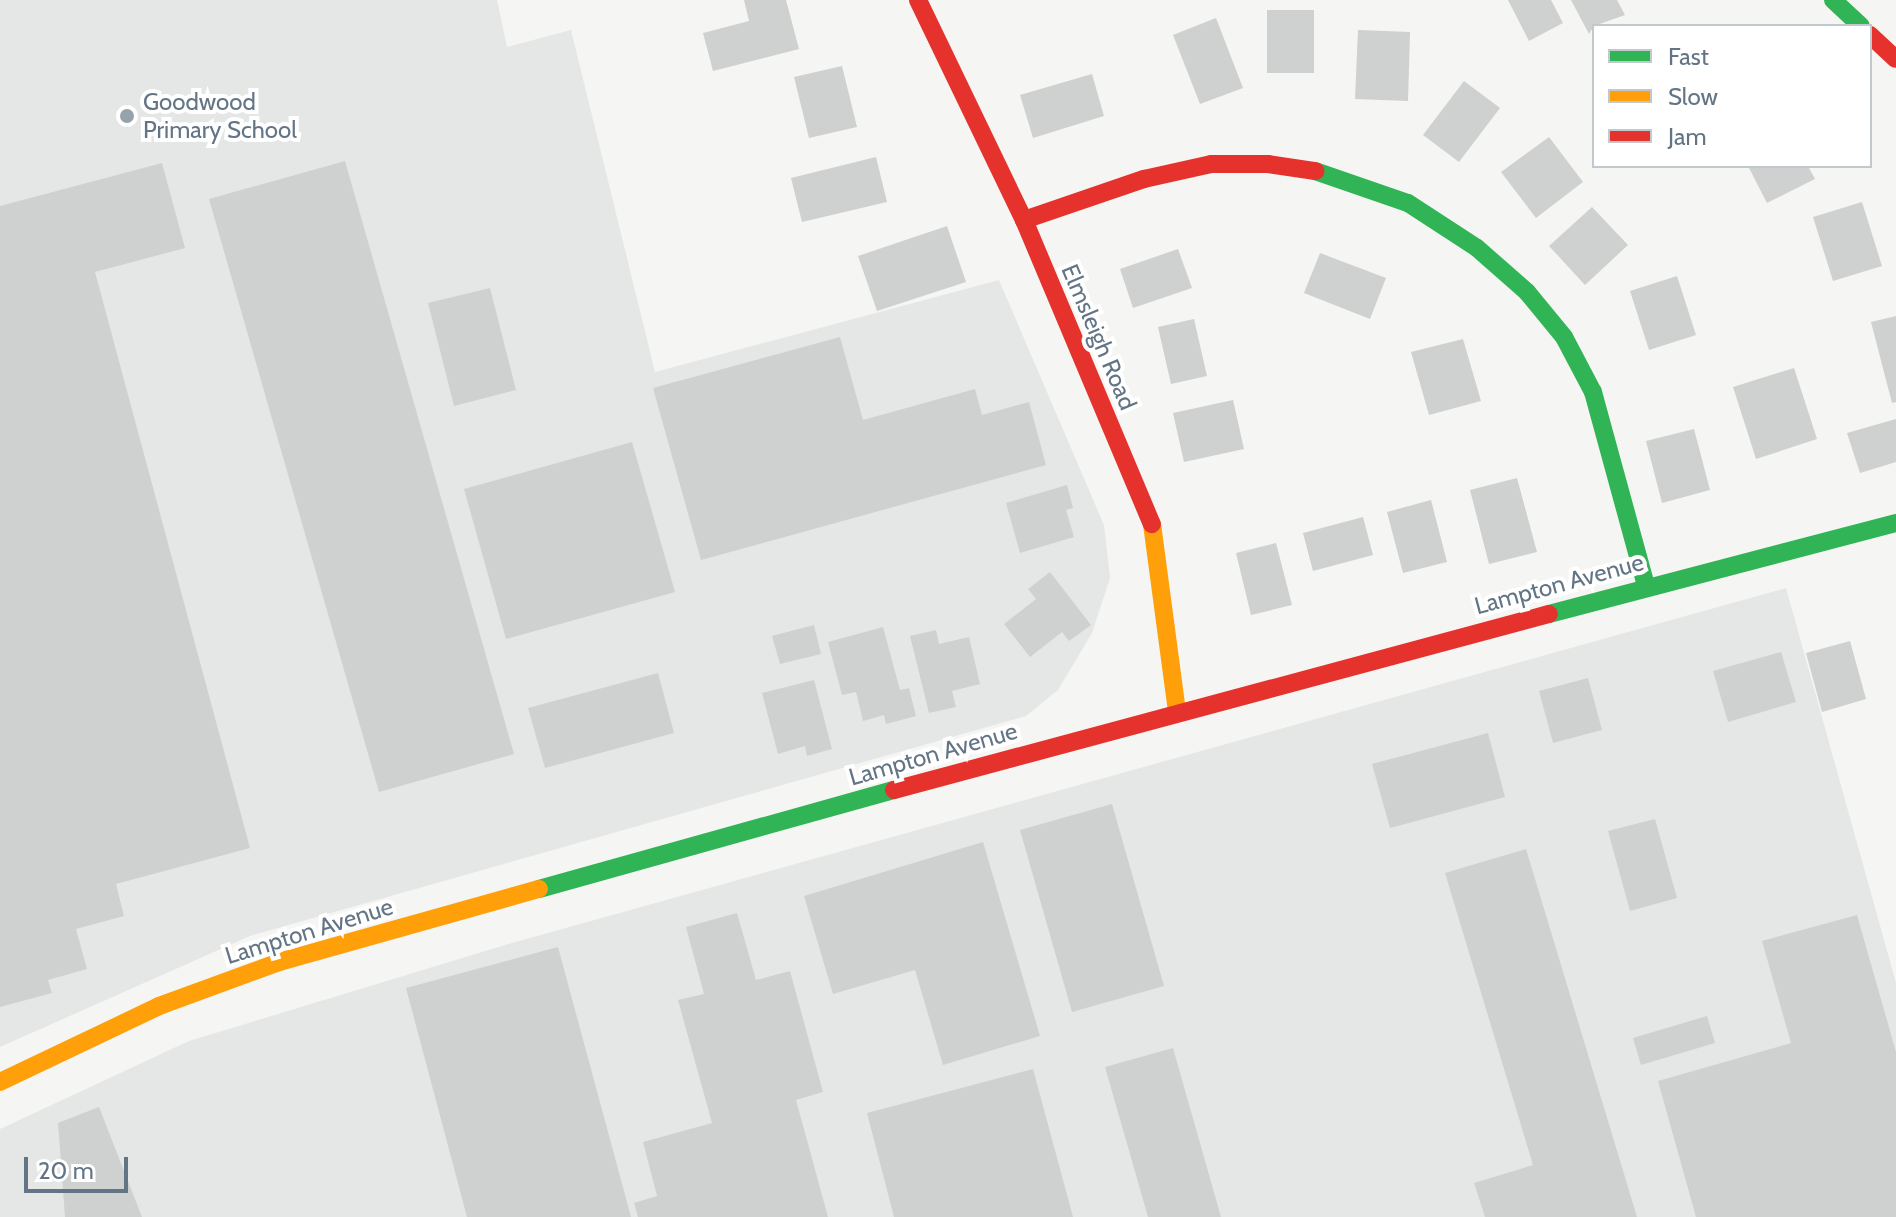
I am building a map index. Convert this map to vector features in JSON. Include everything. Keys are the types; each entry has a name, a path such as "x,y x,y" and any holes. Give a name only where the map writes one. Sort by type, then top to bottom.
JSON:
{"main road":[{"name":"Elmsleigh Road","path":"918,0 1024,220 1152,525 1177,711"},
{"path":"1833,0 1859,24"},
{"path":"1872,37 1896,59"},
{"path":"1024,220 1144,179 1211,164 1268,164 1325,173 1408,203 1477,248 1527,292 1564,337 1593,392 1646,586"},
{"name":"Lampton Avenue","path":"0,1082 159,1006 279,962 1177,711 1896,523"}],"shaded area":[{"path":"0,0 497,0 507,47 571,30 655,372 999,280 1104,525 1110,578 1092,633 1058,690 1026,716 250,936 0,1047"},
{"path":"1786,588 1896,983 1896,1217 0,1217 0,1129 189,1041 512,943"}],"building":[{"path":"744,0 786,0 799,49 713,71 703,33 749,21"},
{"path":"1508,0 1551,0 1563,23 1529,41"},
{"path":"1571,0 1617,0 1625,15 1592,24 1589,34"},
{"path":"1267,10 1314,10 1314,73 1267,73"},
{"path":"1216,18 1243,88 1200,104 1173,35"},
{"path":"1358,30 1410,32 1408,101 1355,99"},
{"path":"842,66 857,127 809,138 794,77"},
{"path":"1092,74 1104,116 1033,138 1020,95"},
{"path":"1464,81 1500,108 1459,162 1423,135"},
{"path":"1549,137 1583,182 1536,218 1501,172"},
{"path":"876,157 887,202 802,222 791,178"},
{"path":"345,161 514,754 379,792 209,199"},
{"path":"162,163 185,248 95,272 250,848 116,884 124,916 76,929 87,969 48,980 52,993 0,1007 0,206"},
{"path":"1749,168 1809,168 1815,179 1767,203"},
{"path":"1862,202 1882,266 1833,281 1813,217"},
{"path":"1592,207 1628,245 1585,285 1549,246"},
{"path":"947,226 966,282 877,311 858,256"},
{"path":"1178,249 1192,288 1133,308 1120,269"},
{"path":"1320,253 1386,278 1370,319 1304,293"},
{"path":"1677,276 1696,335 1649,350 1630,291"},
{"path":"490,288 516,390 454,406 428,303"},
{"path":"1896,316 1896,402 1892,403 1871,322"},
{"path":"1194,319 1207,376 1171,384 1158,327"},
{"path":"840,337 863,420 975,389 982,415 1029,402 1046,465 701,560 653,388"},
{"path":"1463,339 1481,401 1429,415 1411,352"},
{"path":"1794,368 1817,439 1756,459 1733,387"},
{"path":"1233,400 1244,449 1184,462 1173,413"},
{"path":"1896,419 1896,462 1860,473 1847,433"},
{"path":"1694,429 1710,490 1662,503 1646,441"},
{"path":"632,442 675,592 506,639 464,489"},
{"path":"1517,478 1537,552 1489,564 1470,490"},
{"path":"1067,485 1073,508 1066,510 1074,537 1020,553 1006,503"},
{"path":"1431,500 1447,562 1403,573 1387,512"},
{"path":"1363,517 1373,555 1313,571 1303,533"},
{"path":"1276,543 1292,605 1251,615 1236,553"},
{"path":"1050,572 1091,625 1069,641 1062,632 1030,657 1004,624 1036,599 1028,589"},
{"path":"814,625 821,654 780,664 772,636"},
{"path":"883,627 900,690 909,688 916,716 886,724 884,715 863,721 856,692 842,695 828,642"},
{"path":"936,630 939,644 969,637 980,684 952,691 956,707 929,713 910,636"},
{"path":"1850,641 1866,699 1822,712 1806,653"},
{"path":"1781,652 1796,702 1728,722 1713,671"},
{"path":"658,673 674,733 545,768 528,708"},
{"path":"1588,678 1602,730 1553,743 1539,691"},
{"path":"814,680 832,749 807,756 805,746 778,754 762,693"},
{"path":"1488,733 1505,797 1390,828 1372,764"},
{"path":"1112,804 1164,986 1072,1012 1020,830"},
{"path":"1655,819 1677,898 1630,911 1608,831"},
{"path":"983,842 1040,1036 943,1065 915,970 833,994 804,896"},
{"path":"1526,849 1637,1217 1485,1217 1474,1183 1533,1165 1445,873"},
{"path":"737,913 756,980 790,971 823,1092 796,1100 828,1217 638,1217 634,1203 657,1196 643,1142 712,1123 678,1000 704,994 686,927"},
{"path":"1857,915 1896,1052 1896,1217 1696,1217 1658,1081 1791,1043 1762,941"},
{"path":"558,947 631,1217 467,1217 406,988"},
{"path":"1707,1016 1715,1043 1641,1065 1633,1038"},
{"path":"1173,1048 1221,1217 1148,1217 1105,1067"},
{"path":"1033,1069 1073,1217 894,1217 867,1113"},
{"path":"99,1107 142,1217 65,1217 58,1123"}],"traffic: fast":[{"path":"1833,0 1859,24"},
{"path":"1315,171 1408,203 1477,248 1527,292 1564,337 1593,392 1646,586"},
{"path":"1549,614 1896,523"},
{"path":"539,889 894,790"}],"traffic: slow":[{"path":"1152,524 1177,711"},
{"path":"0,1082 159,1006 279,962 539,889"}],"traffic: jam":[{"path":"918,0 1024,220 1152,524"},
{"path":"1872,37 1896,59"},
{"path":"1024,220 1144,179 1211,164 1268,164 1315,171"},
{"path":"894,790 1549,614"}],"place":[{"name":"Goodwood Primary School","path":"127,116"}]}
